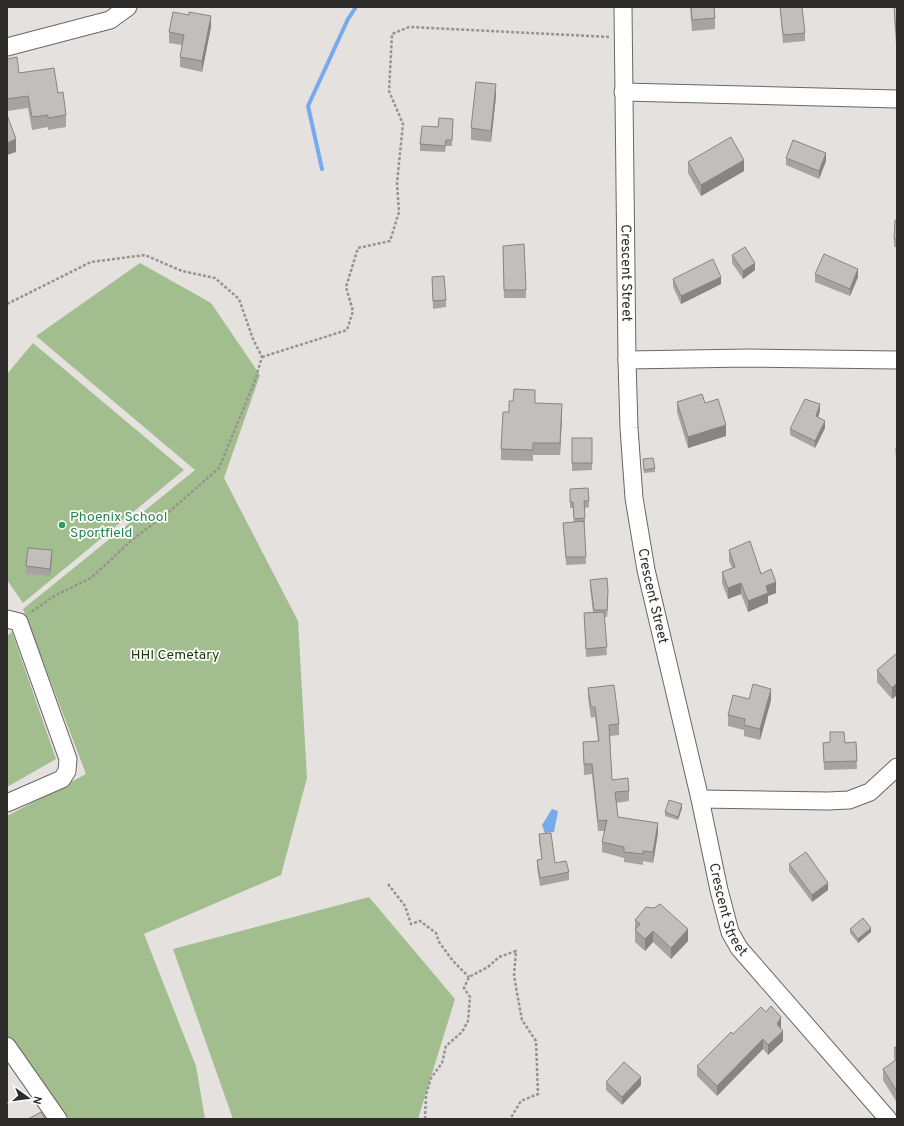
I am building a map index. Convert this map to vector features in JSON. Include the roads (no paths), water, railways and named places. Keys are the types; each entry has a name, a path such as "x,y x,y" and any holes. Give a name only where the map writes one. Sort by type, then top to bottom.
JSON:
{"street":[{"path":"7,47 110,20 128,7"},
{"name":"Crescent Street","path":"623,7 622,37 627,360 629,428 638,520 646,570 700,800 719,890 730,932 739,948 888,1119"},
{"path":"623,92 897,98"},
{"path":"627,360 749,358 897,360"},
{"path":"7,803 62,779 69,765 68,759 13,620"},
{"path":"700,800 849,800 870,792 897,767"},
{"path":"7,1046 58,1119"}],"water":[{"path":"552,809 558,811 554,832 545,833 542,825"}],"waterway":[{"path":"322,169 308,106 348,19 356,7"}],"place":[{"name":"Phoenix School Sportfield","path":"62,525"}],"park label":[{"name":"HHI Cemetary","path":"175,655"}]}
